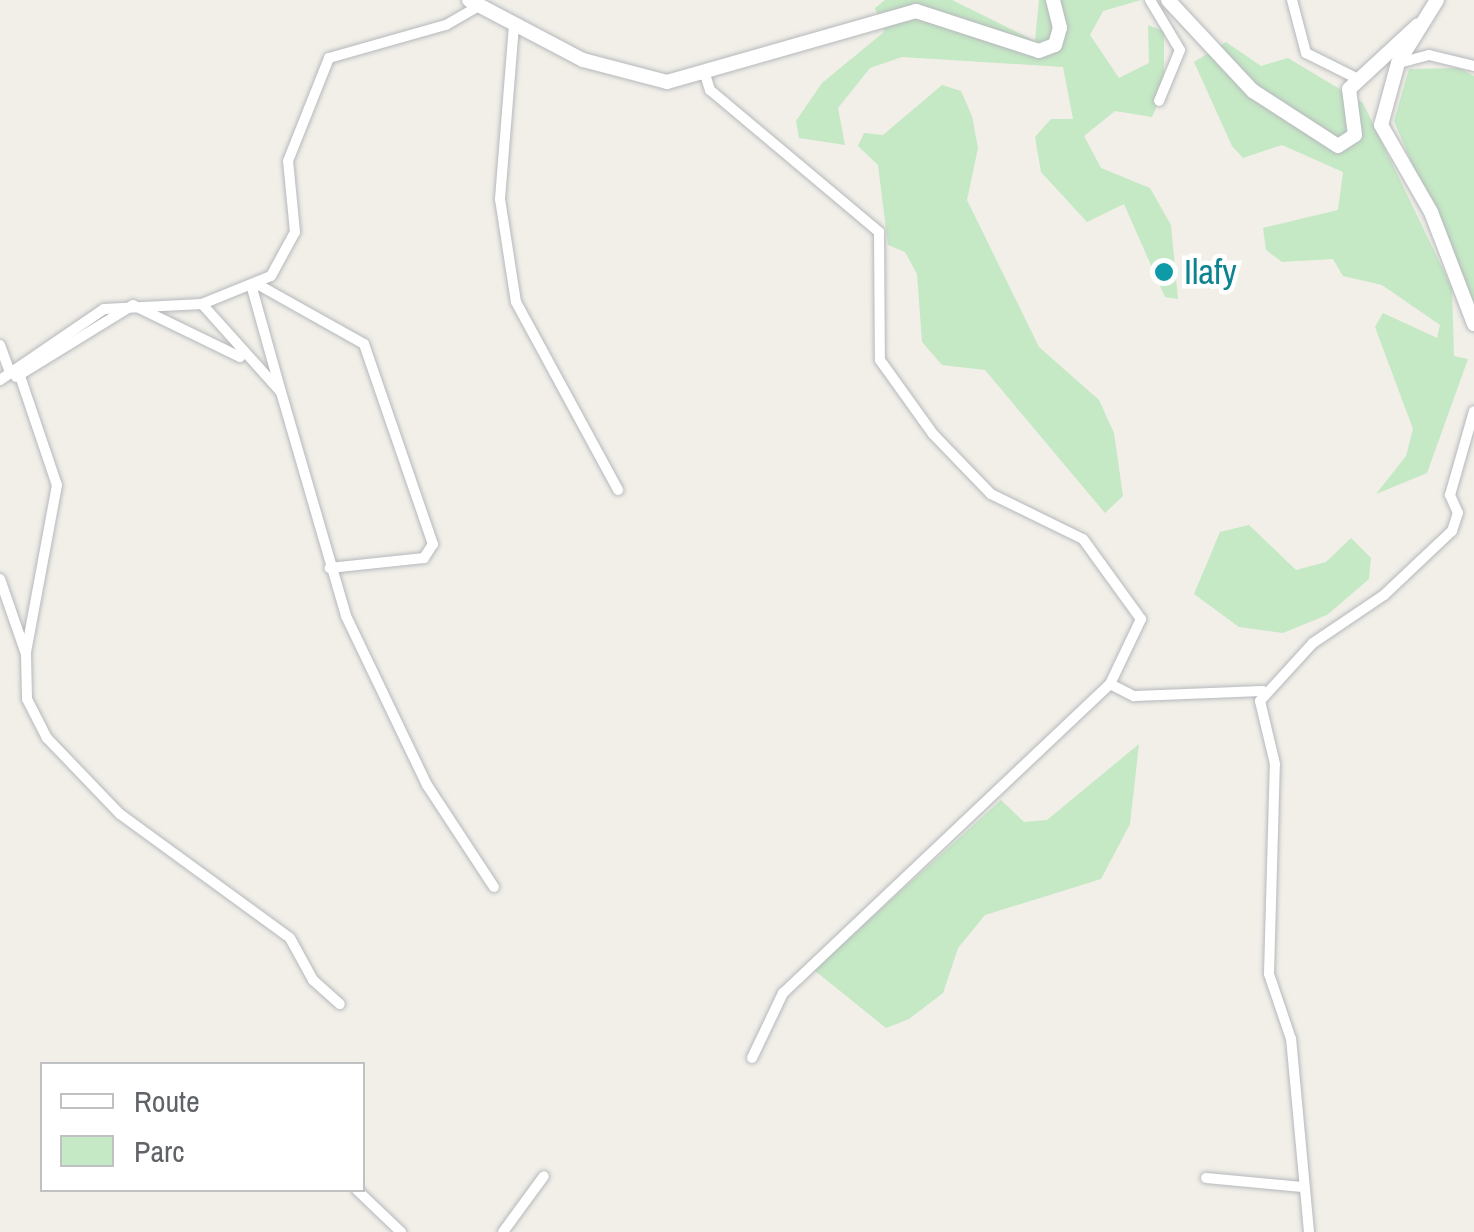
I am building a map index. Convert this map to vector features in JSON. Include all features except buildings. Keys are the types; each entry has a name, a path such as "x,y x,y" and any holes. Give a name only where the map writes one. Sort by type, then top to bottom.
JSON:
{"street":[{"path":"0,380 15,374 58,334 133,305 202,304 255,286 290,248 294,203 284,182 329,58 446,25 474,2 584,60 667,82 916,12 1039,51 1055,46 1060,28 1053,0"},
{"path":"1150,0 1180,50 1159,100"},
{"path":"1168,0 1253,91 1338,146 1354,136 1349,89 1356,78 1418,25"},
{"path":"1292,0 1306,53 1356,78"},
{"path":"1437,0 1398,63 1381,125 1431,212 1474,324"},
{"path":"514,25 500,199 512,286 556,392 618,490"},
{"path":"1398,63 1429,55 1474,66"},
{"path":"690,76 705,74 710,90 880,232 880,360 933,434 991,494 1082,539 1115,572 1142,619 1110,684 800,974 765,1015 752,1058"},
{"path":"255,286 330,568 427,785 494,887"},
{"path":"255,286 364,344 433,544 424,558 330,568"},
{"path":"202,304 242,358 281,392"},
{"path":"133,305 242,358"},
{"path":"0,345 15,374 56,485 26,654 27,698 47,738 158,846 234,890 290,938 312,980 340,1004"},
{"path":"1110,684 1134,696 1263,692 1452,530 1458,514 1450,496 1474,412"},
{"path":"0,579 26,654"},
{"path":"1263,692 1277,815 1269,974 1290,1039 1309,1232"},
{"path":"503,1232 544,1176"},
{"path":"1206,1178 1303,1187"},
{"path":"358,1192 406,1230"}],"green space":[{"path":"885,0 952,0 1035,41 1039,0 1141,0 1103,11 1090,35 1119,78 1149,63 1148,25 1164,31 1164,90 1152,117 1115,111 1084,136 1101,168 1150,188 1171,225 1178,299 1165,297 1124,204 1087,222 1041,172 1035,137 1051,119 1073,119 1063,67 902,57 870,68 838,108 845,145 799,138 796,121 822,83 884,32 875,8"},
{"path":"1226,42 1261,66 1288,58 1363,103 1452,288 1454,356 1468,359 1427,473 1376,494 1406,456 1413,429 1375,327 1383,313 1437,338 1440,325 1382,285 1343,276 1333,259 1282,262 1266,250 1263,228 1338,210 1343,172 1282,145 1243,158 1232,146 1194,62"},
{"path":"1459,68 1474,76 1474,311 1394,121 1409,69"},
{"path":"942,85 961,91 972,116 978,148 967,200 1039,347 1099,400 1114,433 1123,496 1105,513 985,370 942,365 922,342 917,274 905,252 888,245 878,165 858,146 864,133 883,135"},
{"path":"1249,525 1296,570 1326,562 1351,538 1371,558 1369,579 1327,615 1283,633 1239,627 1194,594 1220,532"},
{"path":"1139,744 1130,824 1101,879 985,915 958,948 943,993 909,1019 886,1028 814,970 1001,800 1024,822 1047,820"}],"place":[{"name":"Ilafy","path":"1164,272"}]}
